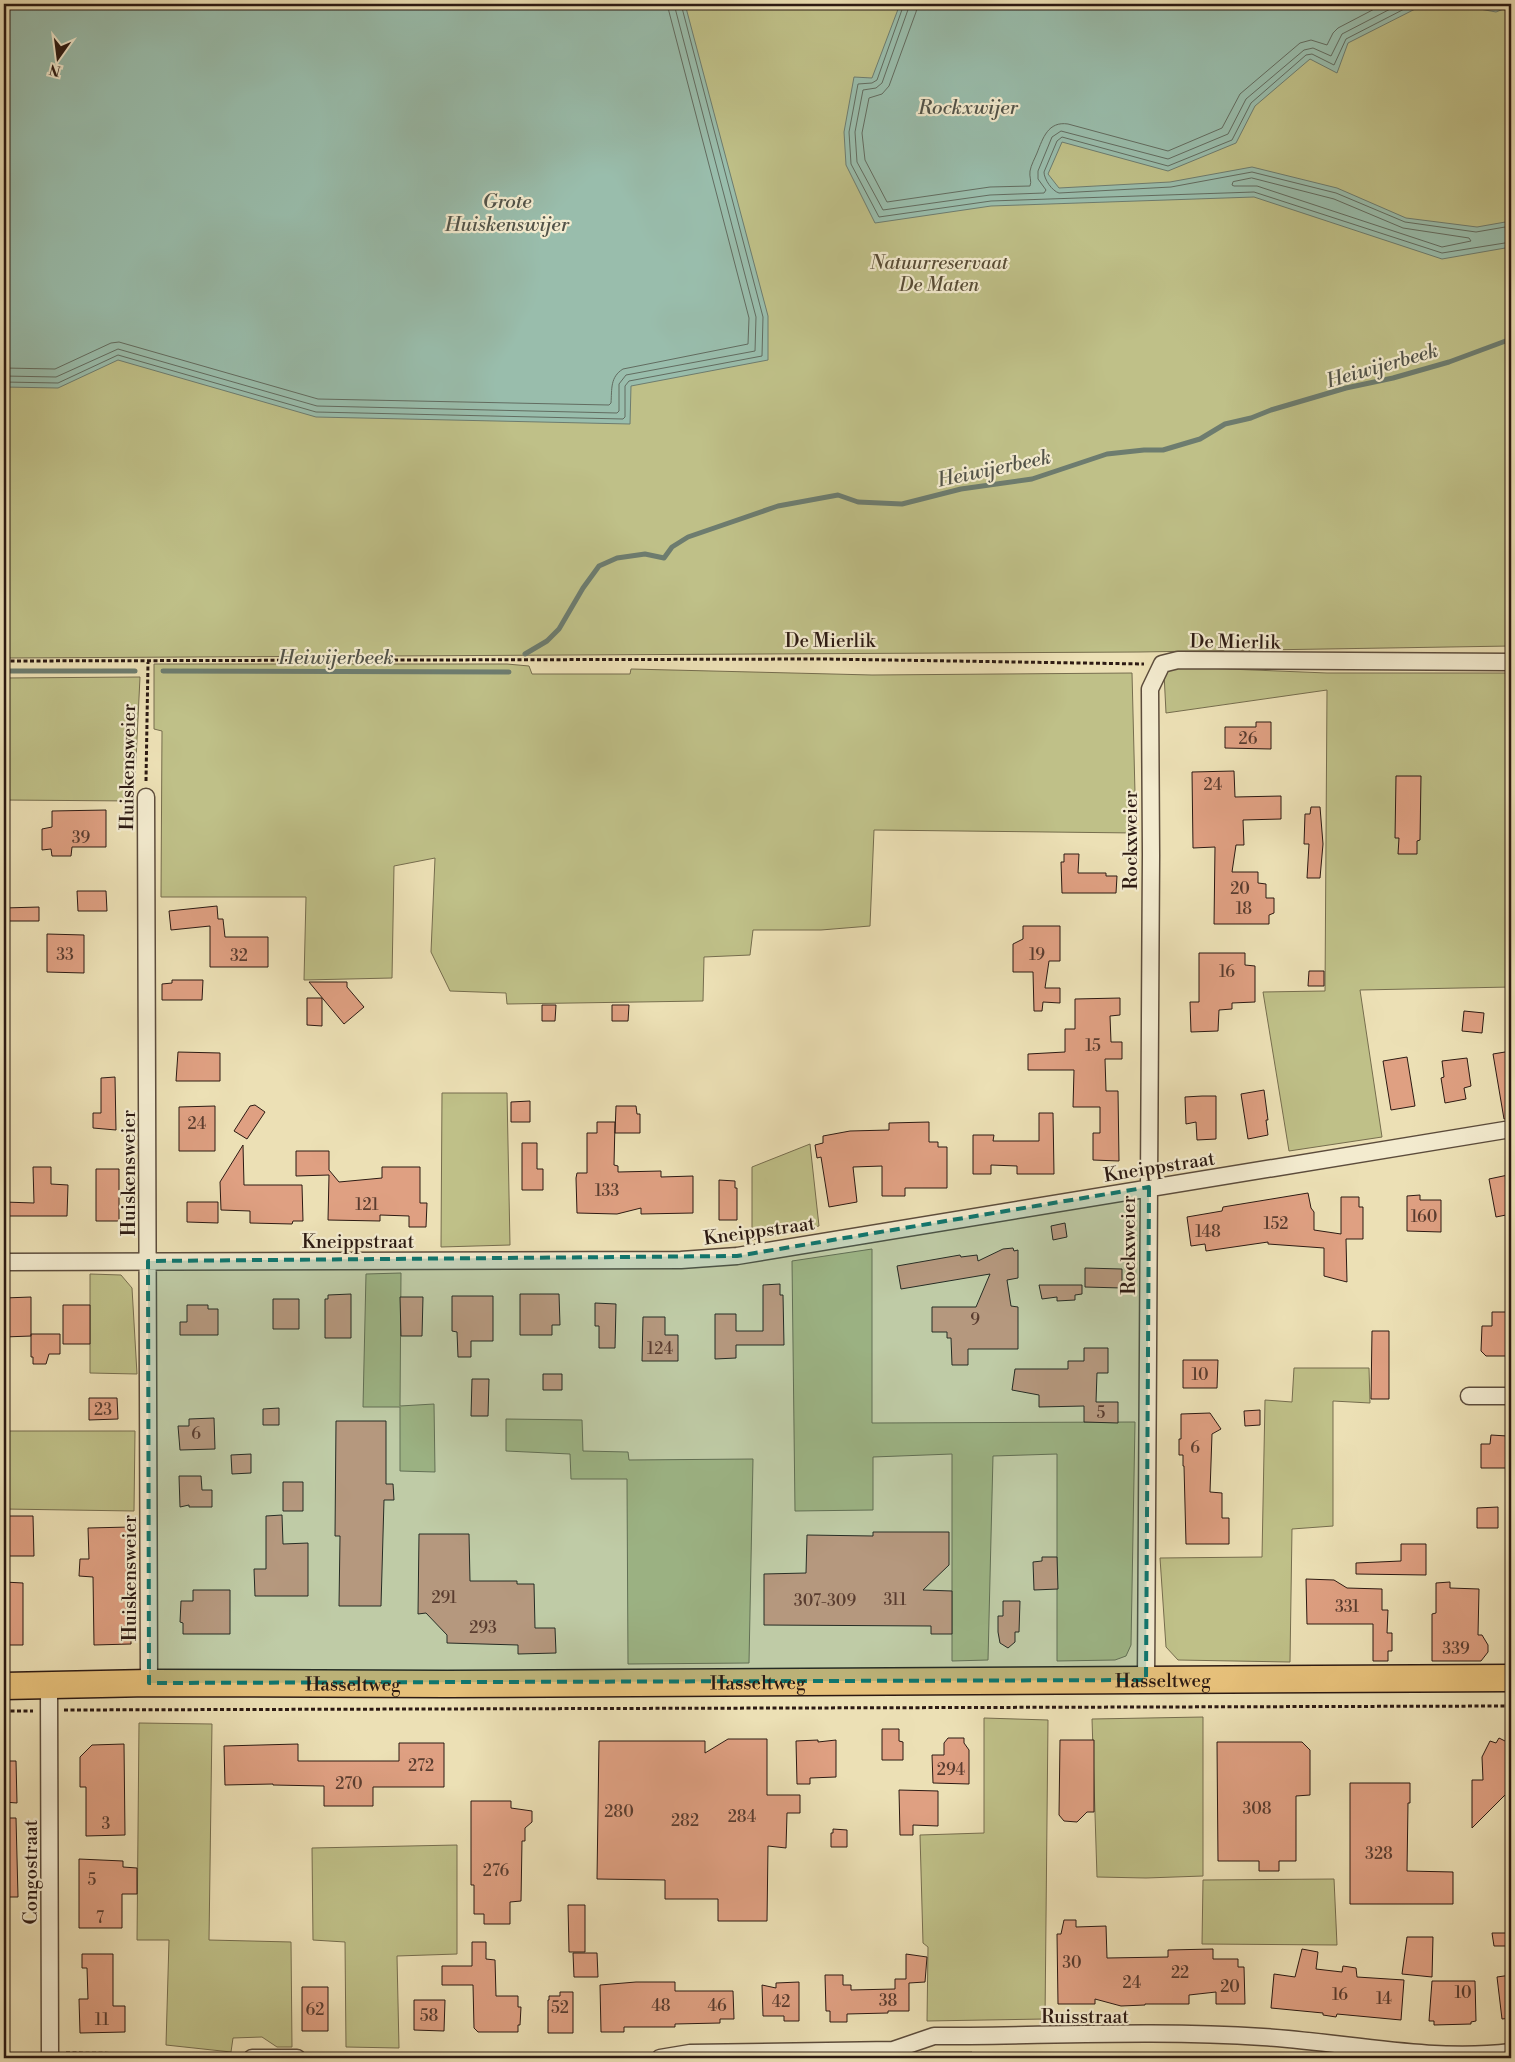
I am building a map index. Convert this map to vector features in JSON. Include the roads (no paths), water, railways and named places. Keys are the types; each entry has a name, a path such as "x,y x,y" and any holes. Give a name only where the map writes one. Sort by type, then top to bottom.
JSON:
{"main road":[{"name":"Hasseltweg","path":"4,1686 149,1683 456,1684 1511,1678"}],"street":[{"name":"De Mierlik","path":"1162,664 1178,660 1511,662"},
{"name":"Rockxweier","path":"1146,1680 1151,855 1150,689 1162,664"},
{"name":"Huiskensweier","path":"146,797 149,1683"},
{"name":"Kneippstraat","path":"4,1262 681,1260 737,1256 1511,1129"},
{"path":"1469,1396 1511,1396"},
{"name":"Congostraat","path":"50,1686 50,2056"},
{"name":"Ruisstraat","path":"660,2058 690,2053 893,2050 927,2038 944,2036 1208,2035 1264,2037 1402,2051 1479,2056 1511,2052"},
{"path":"252,2058 297,2058"}],"water":[{"name":"Grote Huiskenswijer","path":"4,4 685,4 768,316 768,360 631,386 630,424 316,417 118,360 58,388 4,387"},
{"name":"Rockxwijer","path":"900,4 1425,4 1348,43 1337,73 1310,59 1255,106 1236,143 1168,171 1062,142 1048,174 1059,188 1170,182 1252,167 1337,188 1406,218 1477,227 1511,221 1511,247 1442,259 1254,197 991,206 875,223 846,165 844,132 854,77 872,78"},
{"path":"1453,4 1511,4 1511,6 1496,12"}],"waterway":[{"name":"Heiwijerbeek","path":"525,654 547,641 559,629 583,588 599,566 617,558 645,554 664,558 672,547 688,537 778,506 838,495 858,502 902,504 961,489 1032,479 1107,454 1163,450 1200,439 1225,424 1251,418 1271,410 1346,388 1393,378 1449,362 1511,339"},
{"name":"Heiwijerbeek","path":"4,671 135,671"},
{"name":"Heiwijerbeek","path":"163,671 509,672"}],"park label":[{"name":"Natuurreservaat De Maten","path":"939,273"}]}
